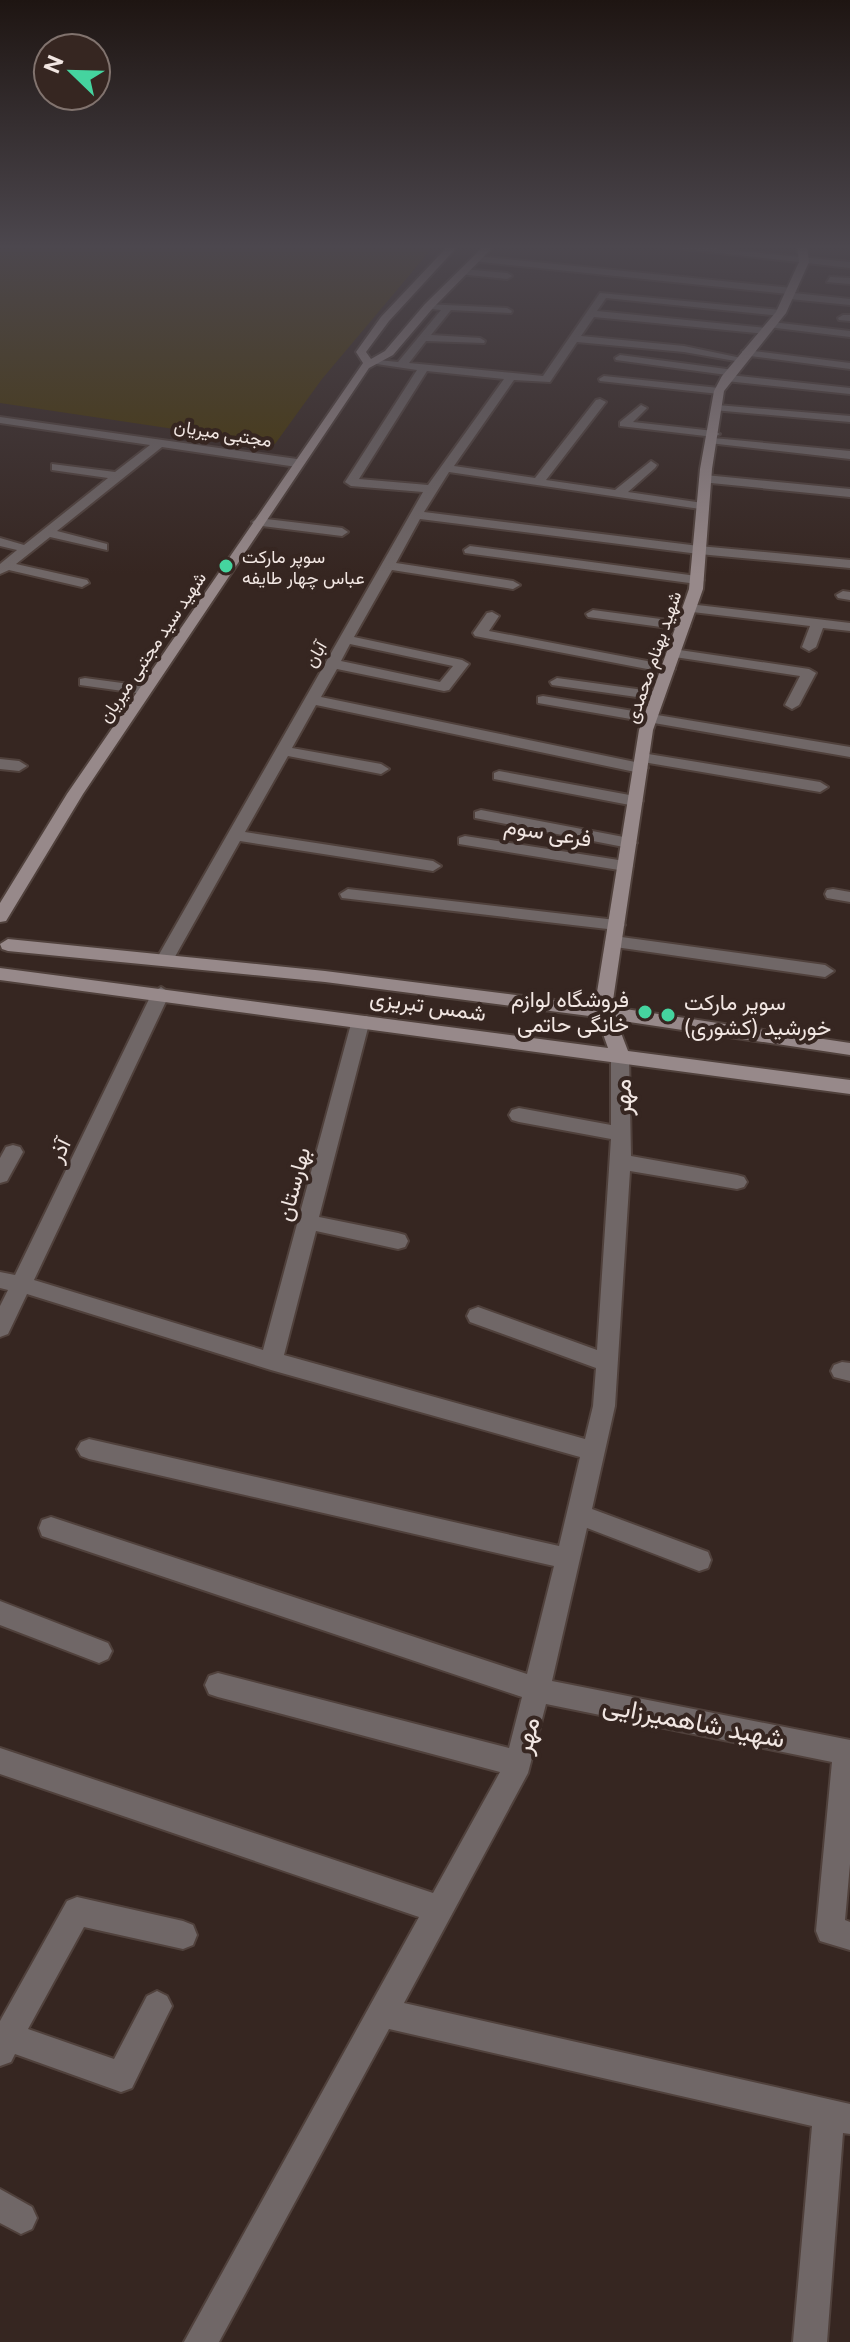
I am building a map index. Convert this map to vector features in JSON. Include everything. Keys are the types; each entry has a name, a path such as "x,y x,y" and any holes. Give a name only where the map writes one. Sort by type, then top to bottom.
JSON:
{"street":[{"name":"شهید سید مجتبی میریان","path":"363,355 368,362"},
{"name":"شهید سید مجتبی میریان","path":"0,917 75,794 297,463 368,362 384,355"},
{"path":"402,364 409,355"},
{"path":"368,362 546,380 562,355"},
{"name":"شهید بهنام محمدی","path":"603,1010 650,718 697,580 705,479 719,391 745,355"},
{"path":"772,355 850,366"},
{"path":"620,358 850,391"},
{"path":"424,367 351,482 431,489"},
{"name":"آبان","path":"166,958 415,515 511,377"},
{"path":"604,379 719,391"},
{"path":"538,482 600,402"},
{"path":"641,408 624,424 850,455"},
{"path":"717,408 850,419"},
{"name":"مجتبی میریان","path":"0,420 297,463"},
{"path":"3,568 161,442"},
{"path":"618,494 651,465"},
{"path":"56,467 115,476"},
{"path":"445,468 703,507"},
{"path":"705,479 850,493"},
{"path":"415,515 699,550 850,564"},
{"path":"258,522 342,532"},
{"path":"47,532 102,547"},
{"path":"0,542 26,549"},
{"path":"470,550 697,580"},
{"path":"387,565 513,585"},
{"path":"3,568 82,583"},
{"path":"689,608 850,627"},
{"path":"593,614 683,626"},
{"path":"492,616 480,633 668,669"},
{"path":"809,647 818,624"},
{"path":"330,663 444,687 462,664 344,639"},
{"path":"673,653 809,673 792,705"},
{"path":"85,682 144,690"},
{"path":"557,682 658,696"},
{"path":"310,699 641,763 820,787"},
{"path":"543,700 850,752"},
{"path":"281,750 381,769"},
{"path":"0,764 19,766"},
{"path":"499,776 635,801"},
{"path":"481,815 629,843"},
{"path":"234,835 433,866"},
{"name":"فرعی سوم","path":"465,841 625,866"},
{"path":"348,894 615,933 825,971"},
{"name":"شمس تبریزی","path":"3,944 166,958 603,1010 850,1049"},
{"name":"شمس تبریزی","path":"0,974 850,1087"},
{"name":"آذر","path":"0,1328 11,1282 161,993"},
{"path":"603,1010 620,1055"},
{"name":"بهارستان","path":"271,1361 361,1020"},
{"name":"مهر","path":"201,2342 519,1764 604,1406 621,1162 620,1055"},
{"path":"519,1115 621,1134"},
{"path":"0,1176 13,1152"},
{"path":"621,1162 737,1182"},
{"path":"308,1222 398,1241"},
{"path":"11,1282 271,1361 594,1451"},
{"path":"478,1316 607,1363"},
{"path":"89,1449 569,1559"},
{"path":"580,1515 699,1560"},
{"name":"شهید شاهمیرزایی","path":"51,1528 537,1690 848,1752"},
{"path":"0,1613 99,1651"},
{"path":"218,1685 519,1764"},
{"path":"848,1752 830,1931 850,1936"},
{"path":"0,1761 439,1909"},
{"path":"157,2006 121,2077 4,2044 77,1911 183,1935"},
{"path":"382,2013 840,2116 810,2342"}],"shaded area":[{"path":"0,355 342,355 275,444 0,403"}],"place":[{"name":"سوپر مارکت عباس چهار طایفه","path":"226,566"},
{"name":"فروشگاه لوازم خانگی حاتمی","path":"645,1012"},
{"name":"سوپر مارکت خورشید (کشوری)","path":"668,1015"}]}
